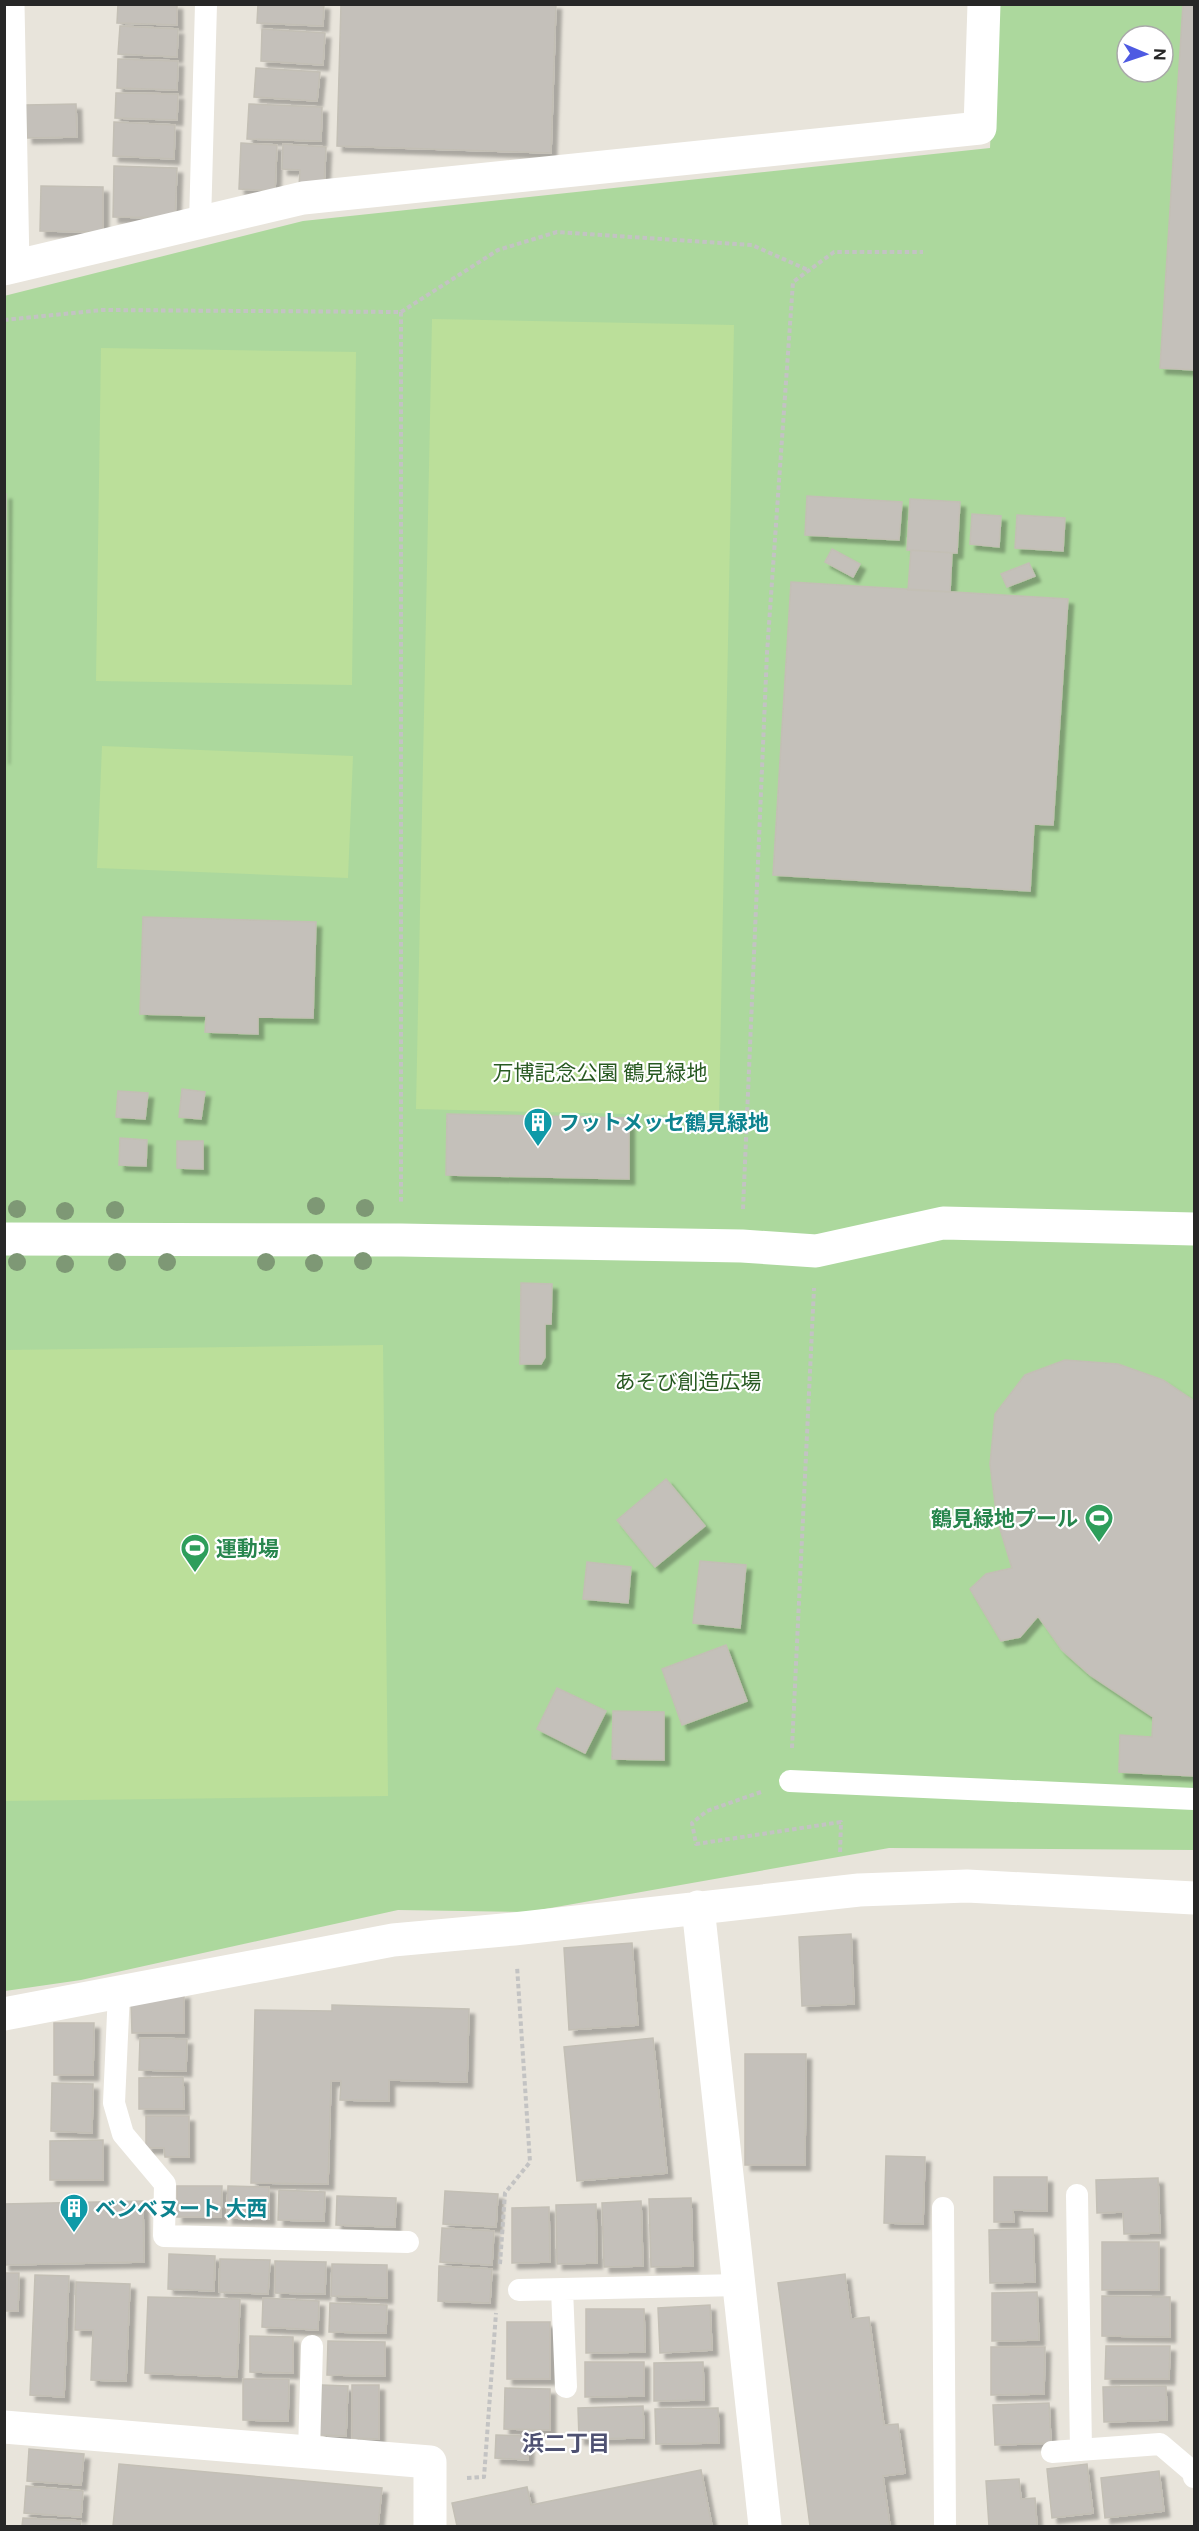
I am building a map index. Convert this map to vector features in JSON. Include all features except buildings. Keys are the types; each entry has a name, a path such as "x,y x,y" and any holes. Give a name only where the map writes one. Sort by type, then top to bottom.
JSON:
{"street":[{"path":"8,4 9,268 303,198 980,128 984,4"},
{"path":"4,1239 401,1240 742,1246 816,1251 943,1223 1194,1229"},
{"path":"4,2014 393,1940 514,1929 859,1890 967,1886 1194,1898"},
{"path":"698,1907 765,2526"},
{"path":"4,2427 430,2462 430,2526"}],"lane":[{"path":"200,223 206,4"},
{"path":"790,1781 1194,1798"},
{"path":"119,1992 114,2103 123,2134 165,2184 164,2236 408,2242"},
{"path":"1077,2195 1081,2450"},
{"path":"943,2208 945,2526"},
{"path":"519,2290 739,2285"},
{"path":"562,2289 566,2387"},
{"path":"309,2452 312,2346"},
{"path":"1052,2452 1160,2444 1194,2473 1194,2477"}],"path":[{"path":"4,320 102,309 401,312 498,250 557,232 752,245 809,270"},
{"path":"742,1246 767,641 794,282 834,252 922,252"},
{"path":"401,312 401,1240"},
{"path":"816,1251 790,1781 707,1811 692,1823 696,1844 841,1822 840,1857"},
{"path":"499,2276 505,2193 530,2162 514,1929"},
{"path":"430,2479 484,2477 496,2312"}],"green space":[{"name":"万博記念公園 鶴見緑地","path":"996,5 1194,5 1194,1850 889,1848 528,1912 398,1910 81,1980 5,1991 4,296 303,221 990,148"},
{"path":"432,319 734,325 719,1116 416,1109"},
{"path":"101,348 356,352 352,685 96,681"},
{"path":"102,746 353,756 348,878 97,868"},
{"name":"運動場","path":"383,1345 388,1796 5,1801 5,1350"}],"place":[{"name":"フットメッセ鶴見緑地","path":"538,1148"},
{"name":"鶴見緑地プール","path":"1099,1544"},
{"name":"運動場","path":"195,1574"},
{"name":"ベンベヌート 大西","path":"74,2234"}],"district":[{"name":"浜二丁目","path":"566,2443"}],"park label":[{"name":"あそび創造広場","path":"688,1381"}]}
